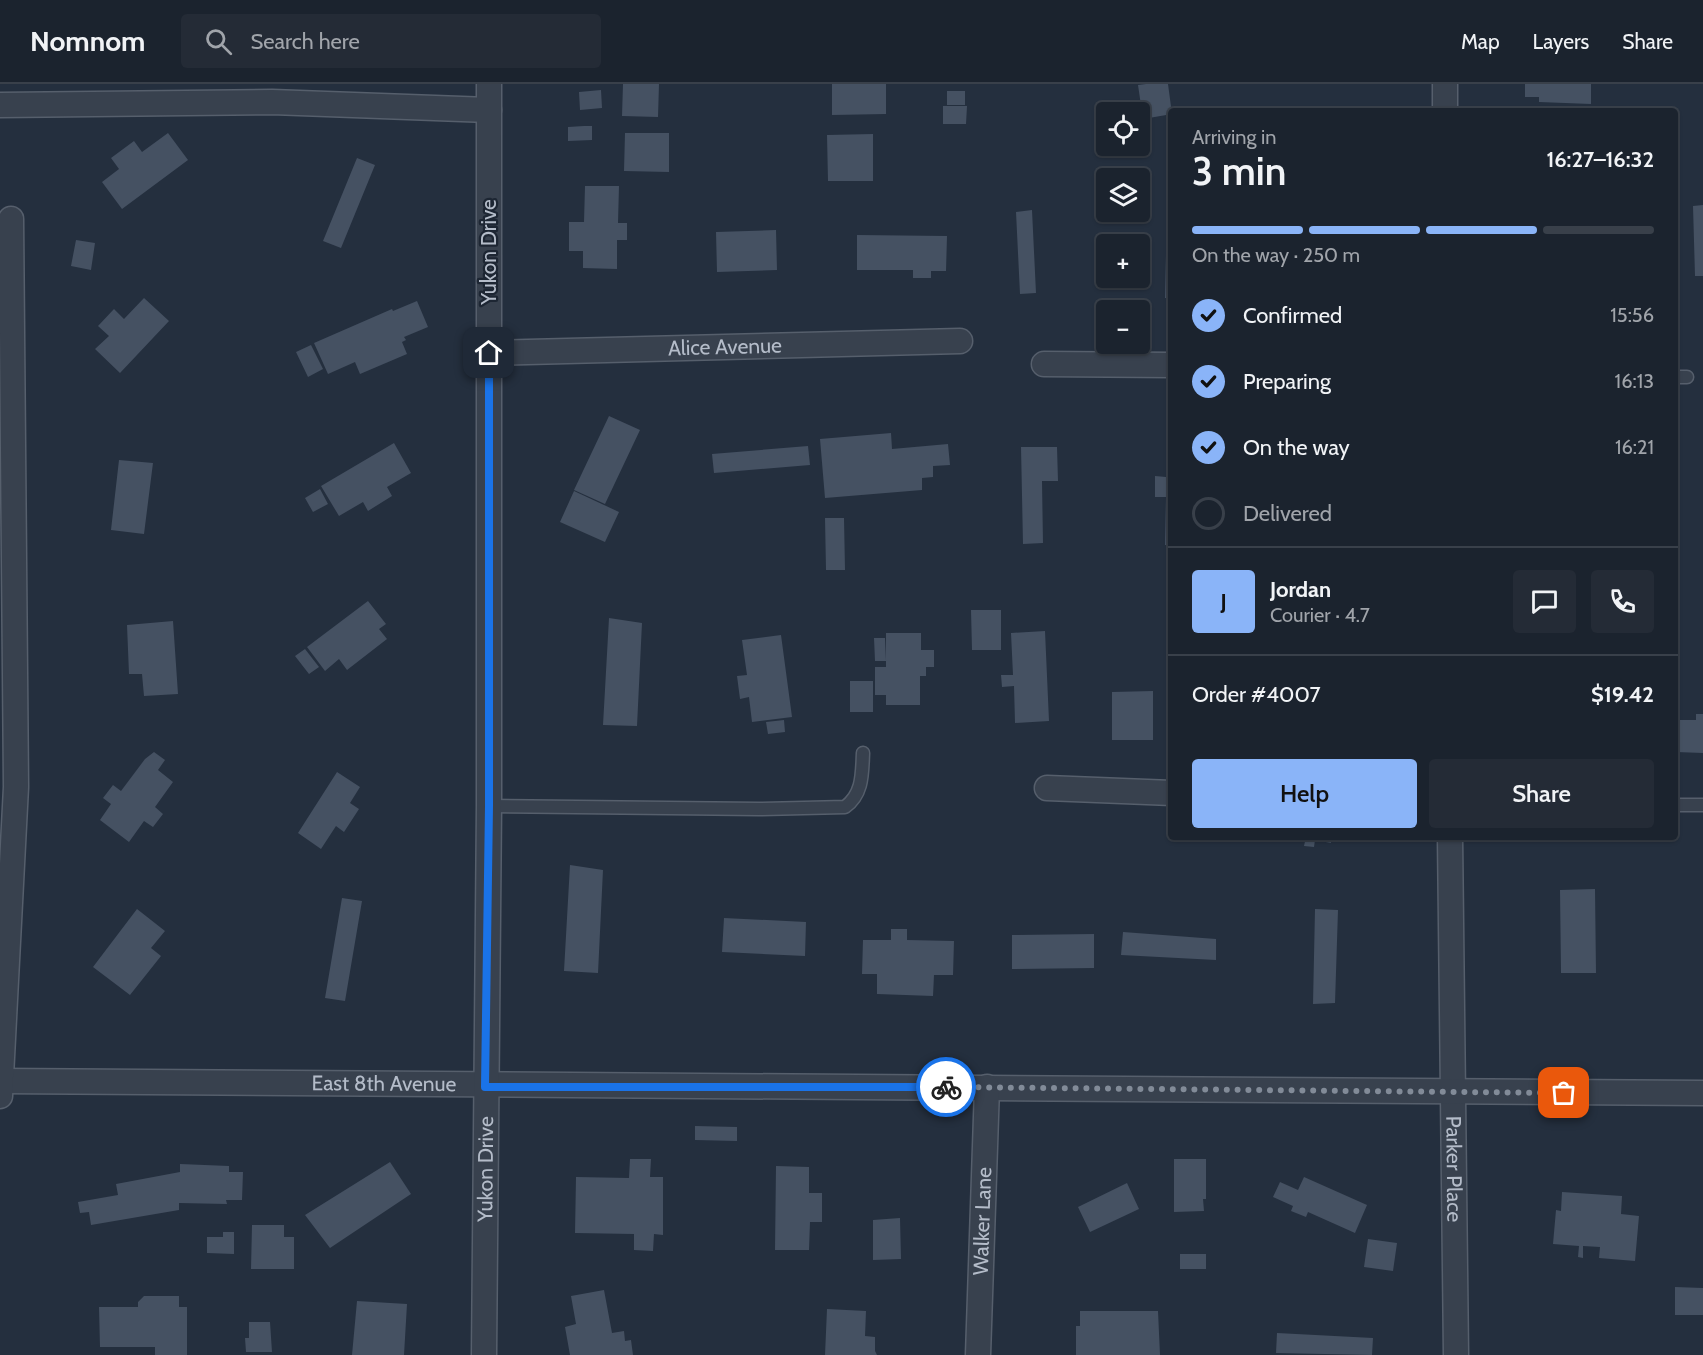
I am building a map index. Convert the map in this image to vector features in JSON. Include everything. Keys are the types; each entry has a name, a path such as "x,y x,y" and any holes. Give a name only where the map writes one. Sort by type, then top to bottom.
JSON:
{"street":[{"name":"Yukon Drive","path":"484,1355 489,806 489,84"},
{"path":"1445,84 1445,108"},
{"path":"0,105 272,102 489,110"},
{"path":"0,1096 16,787 11,219"},
{"name":"Alice Avenue","path":"489,353 960,341"},
{"path":"1044,364 1168,365"},
{"path":"1047,788 1168,793"},
{"name":"Parker Place","path":"1450,840 1456,1355"},
{"name":"East 8th Avenue","path":"0,1082 485,1087 987,1087 1703,1093"},
{"name":"Walker Lane","path":"978,1355 987,1087"}],"lane":[{"path":"489,806 759,809 845,807 856,799 862,779 863,753"},
{"path":"1678,805 1703,805"}],"building":[{"path":"623,84 659,84 658,117 622,116"},
{"path":"832,84 886,84 886,114 832,115"},
{"path":"1168,84 1171,108 1168,108 1168,115 1150,118 1150,102 1140,102 1138,85"},
{"path":"1525,84 1591,84 1591,104 1539,102 1539,97 1525,97"},
{"path":"601,90 602,108 580,110 579,92"},
{"path":"947,91 965,91 965,105 947,105"},
{"path":"943,106 967,106 966,124 943,124"},
{"path":"592,126 592,140 568,141 568,127"},
{"path":"168,133 188,160 122,209 102,182 119,169 111,158 134,141 142,152"},
{"path":"625,133 669,133 669,172 624,171"},
{"path":"873,134 873,181 828,181 827,135"},
{"path":"357,158 375,165 341,248 323,241"},
{"path":"585,186 619,186 618,223 627,223 627,240 617,240 617,269 583,268 583,251 569,251 569,222 584,222"},
{"path":"1703,205 1703,276 1695,276 1693,206"},
{"path":"1167,209 1168,298 1165,298"},
{"path":"1032,210 1036,293 1020,294 1016,212"},
{"path":"776,230 777,270 717,272 716,232"},
{"path":"857,235 947,236 946,271 931,271 931,278 913,278 913,270 857,270"},
{"path":"76,240 95,243 91,270 71,266"},
{"path":"144,298 169,321 120,373 95,349 109,336 98,326 114,309 124,319"},
{"path":"417,301 428,327 404,337 406,340 402,342 407,354 360,374 355,362 328,374 314,343 392,309 393,311"},
{"path":"311,345 323,369 308,377 296,352"},
{"path":"609,416 640,430 605,504 574,490"},
{"path":"891,433 892,449 948,444 950,465 933,466 933,477 922,478 922,490 825,498 820,439"},
{"path":"394,443 411,473 387,487 392,496 368,511 363,502 339,516 321,486"},
{"path":"808,446 810,465 714,473 712,454"},
{"path":"1021,447 1057,447 1058,481 1042,481 1043,543 1023,544"},
{"path":"1168,456 1168,545 1165,545 1166,497 1155,497 1155,476 1166,477"},
{"path":"119,460 153,463 144,534 111,530"},
{"path":"320,489 328,504 313,512 305,498"},
{"path":"574,491 619,512 605,542 560,522"},
{"path":"825,518 844,518 845,570 826,570"},
{"path":"368,601 386,624 379,629 387,639 347,670 339,659 325,671 307,647"},
{"path":"971,610 1001,610 1001,650 972,650"},
{"path":"609,618 642,623 637,726 603,725"},
{"path":"173,621 178,694 144,696 142,674 129,674 127,625"},
{"path":"1045,631 1049,721 1015,723 1014,686 1002,687 1001,675 1013,675 1011,633"},
{"path":"886,633 921,633 921,650 934,650 934,667 926,667 926,676 920,676 920,705 886,705 886,695 875,695 875,667 886,667"},
{"path":"781,635 792,717 752,722 749,697 740,699 737,676 747,675 742,640"},
{"path":"874,638 885,638 886,661 875,661"},
{"path":"305,649 319,667 309,674 295,656"},
{"path":"850,681 873,681 873,712 850,712"},
{"path":"1153,691 1153,740 1112,740 1112,692"},
{"path":"1696,714 1703,714 1703,753 1678,752 1678,720 1696,720"},
{"path":"784,720 785,732 768,734 766,722"},
{"path":"154,752 165,760 158,770 173,782 155,807 163,814 153,827 144,821 129,842 100,820 111,804 103,798 113,785 121,791 145,759"},
{"path":"337,772 360,787 350,803 359,809 344,832 336,826 321,849 298,833"},
{"path":"1305,840 1315,840 1314,847 1304,846"},
{"path":"1315,840 1331,840 1331,843"},
{"path":"570,865 603,870 598,973 564,971"},
{"path":"1595,889 1596,973 1561,973 1560,890"},
{"path":"342,898 362,901 345,1001 325,998"},
{"path":"137,909 165,931 151,948 161,956 130,995 93,967"},
{"path":"1315,909 1338,910 1335,1003 1313,1004"},
{"path":"724,918 806,922 805,956 722,952"},
{"path":"891,929 907,929 907,940 954,941 953,975 934,975 933,996 877,994 877,974 862,974 863,940 891,940"},
{"path":"1123,932 1216,939 1216,960 1121,955"},
{"path":"1094,934 1094,968 1012,969 1012,935"},
{"path":"695,1126 737,1127 737,1141 695,1140"},
{"path":"630,1159 651,1159 650,1177 663,1177 663,1235 654,1234 653,1251 634,1250 634,1234 575,1233 576,1177 629,1178"},
{"path":"1174,1159 1206,1159 1204,1211 1174,1212"},
{"path":"390,1162 411,1194 330,1248 305,1215"},
{"path":"180,1164 229,1166 229,1172 243,1172 242,1200 226,1200 227,1204 179,1203 179,1210 91,1225 89,1212 80,1213 78,1202 118,1195 116,1184 180,1172"},
{"path":"776,1166 809,1167 809,1193 822,1193 822,1222 810,1222 809,1250 775,1250"},
{"path":"1304,1177 1367,1205 1355,1233 1308,1212 1306,1217 1291,1211 1293,1206 1273,1197 1280,1182 1298,1190"},
{"path":"1127,1183 1139,1209 1090,1232 1078,1207"},
{"path":"1562,1192 1622,1196 1621,1214 1639,1216 1635,1261 1599,1258 1600,1247 1583,1246 1583,1258 1578,1257 1579,1246 1553,1244 1556,1210 1561,1211"},
{"path":"900,1218 901,1259 873,1260 873,1220"},
{"path":"252,1225 284,1225 284,1237 294,1237 294,1269 251,1269"},
{"path":"223,1232 234,1232 234,1254 207,1253 207,1237 223,1237"},
{"path":"1368,1239 1397,1243 1393,1271 1364,1267"},
{"path":"1180,1254 1206,1254 1206,1269 1180,1269"},
{"path":"1675,1287 1703,1288 1703,1315 1675,1315"},
{"path":"604,1290 612,1333 624,1331 625,1341 631,1340 633,1355 570,1355 565,1327 576,1324 571,1296"},
{"path":"144,1296 179,1296 179,1307 187,1307 187,1355 155,1355 155,1347 100,1347 99,1307 138,1307 138,1302"},
{"path":"357,1301 407,1304 404,1355 352,1355"},
{"path":"827,1309 866,1311 865,1336 875,1337 877,1355 825,1355"},
{"path":"1080,1311 1158,1311 1160,1355 1076,1355 1076,1326 1080,1326"},
{"path":"249,1322 270,1322 272,1352 246,1352 245,1338 249,1338"},
{"path":"1277,1333 1373,1338 1372,1355 1276,1353"}],"way so far":[{"path":"946,1087 1564,1093"}],"route":[{"path":"489,353 489,806 485,1087 946,1087"}]}
